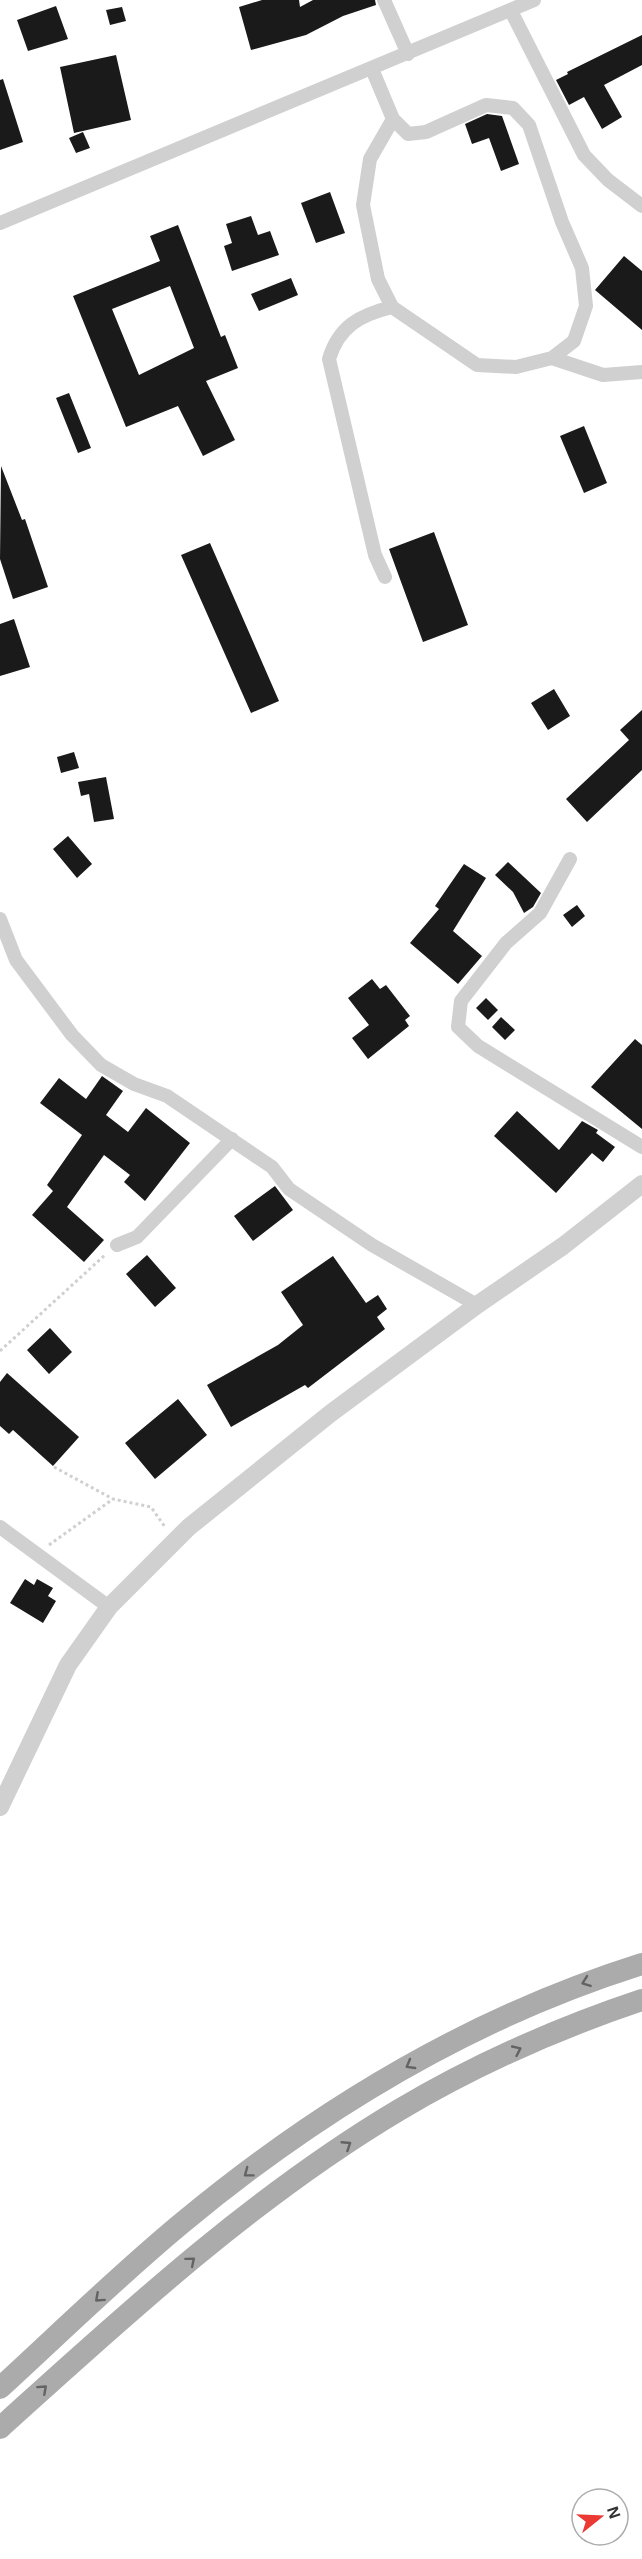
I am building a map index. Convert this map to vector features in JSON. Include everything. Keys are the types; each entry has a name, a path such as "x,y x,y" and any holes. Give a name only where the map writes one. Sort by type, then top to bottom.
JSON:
{"main road":[{"path":"0,2388 182,2223 287,2143 375,2085 460,2037 585,1982 642,1964"},
{"path":"0,2428 103,2335 219,2237 309,2169 399,2110 495,2060 581,2021 642,2000"}],"street":[{"path":"384,0 408,54"},
{"path":"0,223 534,0"},
{"path":"511,11 584,155 608,180 642,206"},
{"path":"372,69 393,119 408,134 426,132 486,105 513,108 529,125 562,222 582,268 586,306 574,341 552,358 516,367 477,365 392,307 378,279 363,205 370,159 393,119"},
{"path":"386,577 375,555 329,359 335,340 353,323 371,312 392,307"},
{"path":"552,358 603,375 642,372"},
{"path":"570,859 540,913 506,943 461,1001 458,1027 478,1046 642,1147"},
{"path":"0,919 4,940 16,960 72,1035 101,1065 134,1084 167,1096 272,1167 289,1188 372,1245 477,1305"},
{"path":"117,1245 137,1237 232,1139"},
{"path":"0,1807 68,1665 109,1607 189,1527 331,1413 477,1305 563,1246 642,1184"},
{"path":"0,1527 109,1607"}],"path":[{"path":"0,1351 117,1245"},
{"path":"54,1467 113,1499 151,1507 175,1541"},
{"path":"37,1554 113,1499"}],"building":[{"path":"262,0 299,0 300,7 313,0 375,0 376,5 343,16 306,35 251,50 239,7"},
{"path":"56,6 68,39 28,51 17,20"},
{"path":"122,7 126,21 110,25 106,10"},
{"path":"642,35 642,65 604,85 622,117 602,129 584,97 569,105 556,80 568,74 567,72"},
{"path":"116,55 131,120 74,133 60,67"},
{"path":"3,79 23,142 0,150 0,80"},
{"path":"487,114 502,116 519,164 501,171 489,138 472,144 465,124"},
{"path":"83,132 90,148 76,153 69,138"},
{"path":"330,192 345,233 316,243 301,203"},
{"path":"251,216 258,235 270,231 279,255 232,271 224,246 232,243 226,224"},
{"path":"178,225 221,337 225,335 238,368 206,381 235,440 203,456 178,406 126,427 73,296 160,261 150,236","holes":["170,286 194,348 139,375 112,309"]},
{"path":"624,256 642,271 642,330 595,290"},
{"path":"291,278 298,295 259,311 251,294"},
{"path":"69,393 91,448 78,453 56,398"},
{"path":"584,426 607,483 584,493 560,436"},
{"path":"1,466 22,520 25,519 48,587 13,599 0,559"},
{"path":"434,532 468,625 423,642 389,549"},
{"path":"210,543 279,701 251,713 181,555"},
{"path":"14,619 30,667 0,676 0,624"},
{"path":"554,689 570,716 548,730 531,703"},
{"path":"642,710 642,770 587,822 566,799 629,740 620,730"},
{"path":"74,752 79,768 61,773 57,757"},
{"path":"106,777 114,819 94,822 89,794 81,796 78,782"},
{"path":"68,836 92,864 77,878 53,849"},
{"path":"508,862 541,893 533,907 524,913 513,892 495,875"},
{"path":"464,864 486,878 453,931 482,956 458,984 410,943 439,909 435,906"},
{"path":"577,905 585,916 572,927 563,915"},
{"path":"372,979 380,989 386,985 410,1016 405,1020 409,1026 368,1059 352,1038 369,1025 348,998"},
{"path":"486,998 498,1010 488,1020 476,1008"},
{"path":"501,1017 515,1030 505,1040 492,1027"},
{"path":"635,1039 642,1045 642,1129 591,1087"},
{"path":"102,1076 123,1091 106,1115 128,1132 146,1108 190,1143 145,1201 124,1182 130,1175 104,1155 67,1207 104,1240 84,1262 32,1215 53,1191 47,1185 82,1135 40,1103 59,1078 86,1099"},
{"path":"517,1111 559,1150 582,1121 598,1130 596,1133 615,1147 603,1162 592,1153 556,1193 494,1136"},
{"path":"275,1186 293,1210 253,1241 234,1216"},
{"path":"147,1255 176,1288 155,1307 126,1274"},
{"path":"333,1256 366,1303 378,1295 387,1309 377,1317 385,1329 308,1388 305,1385 231,1427 207,1385 278,1345 303,1325 281,1292"},
{"path":"50,1328 72,1352 49,1374 27,1350"},
{"path":"7,1373 79,1437 53,1466 13,1430 9,1434 0,1426 0,1382"},
{"path":"178,1399 207,1435 155,1479 125,1443"},
{"path":"25,1579 34,1585 37,1579 53,1588 48,1596 56,1601 43,1623 10,1603"}]}
